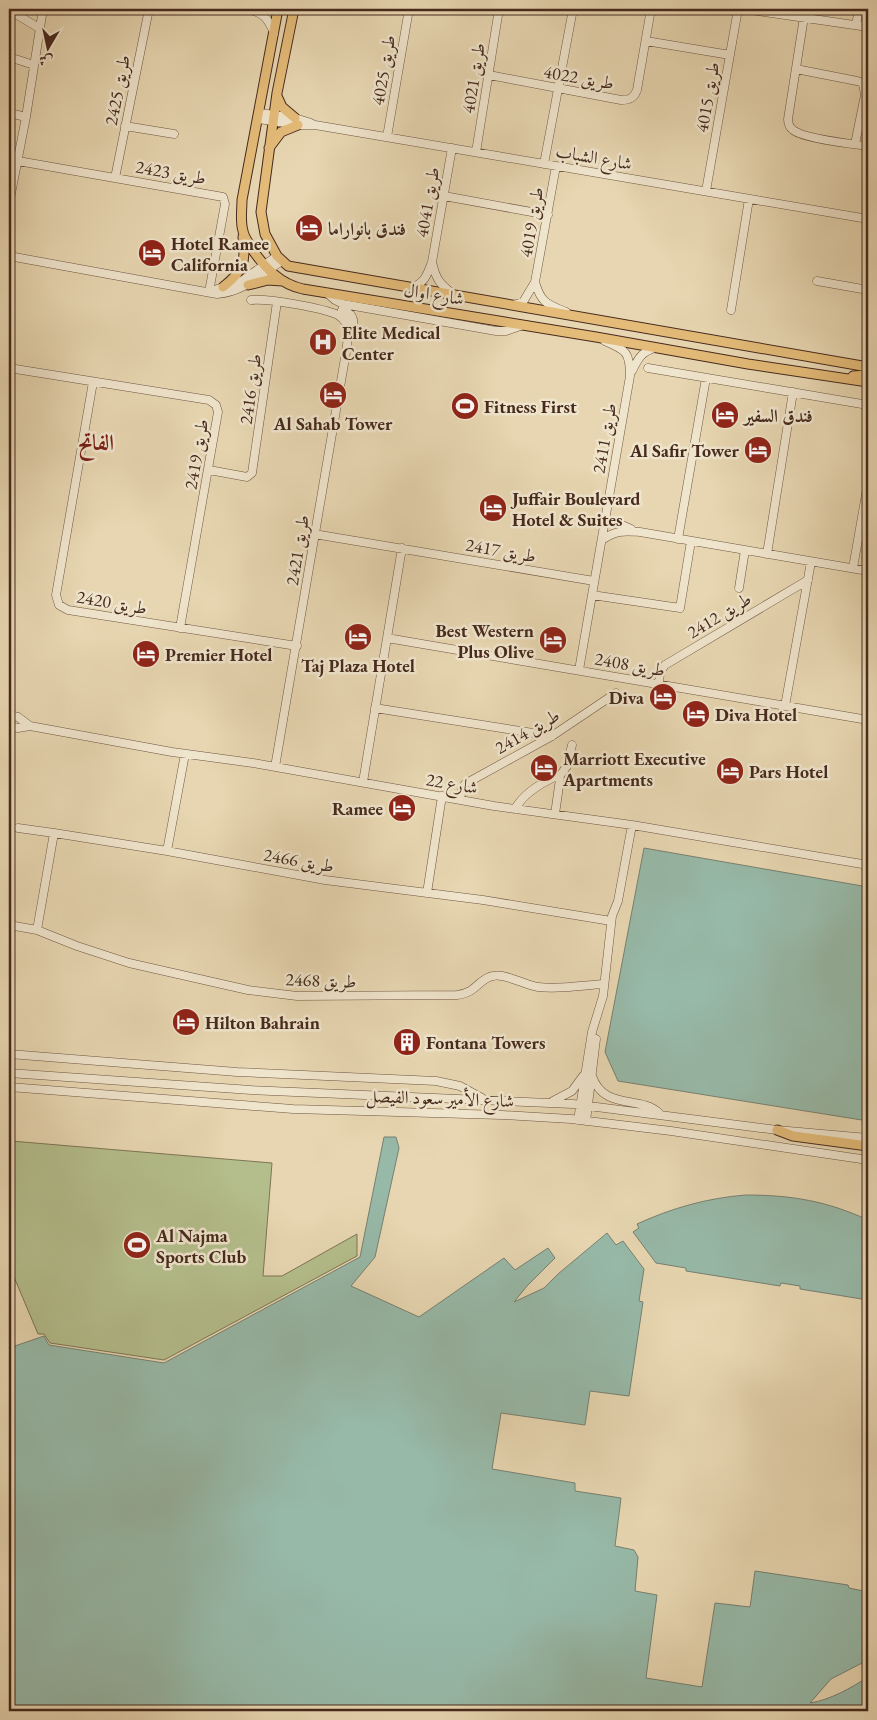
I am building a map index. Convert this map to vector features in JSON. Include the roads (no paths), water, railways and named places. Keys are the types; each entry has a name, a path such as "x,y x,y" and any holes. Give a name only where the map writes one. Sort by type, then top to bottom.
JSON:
{"main road":[{"path":"223,287 235,277 243,264 245,253 241,221 242,200 278,9"},
{"path":"280,258 265,234 261,212 277,93 294,9"},
{"path":"268,150 281,132 296,122 282,107 277,93"},
{"name":"شارع اوال","path":"243,234 266,268 293,286 748,364 868,382"},
{"name":"شارع اوال","path":"280,258 288,266 304,270 868,367"},
{"path":"248,285 268,280 283,281"},
{"path":"849,378 868,375"},
{"path":"777,1130 794,1136 868,1146"}],"street":[{"path":"9,204 26,117 43,9"},
{"name":"طريق 2425","path":"114,178 149,9"},
{"path":"252,9 266,17 271,23 274,34"},
{"name":"طريق 4025","path":"386,137 409,9"},
{"name":"طريق 4021","path":"476,152 500,9"},
{"name":"طريق 4019","path":"544,164 573,9"},
{"name":"طريق 4022","path":"489,76 621,100 630,99 637,90 651,9"},
{"name":"طريق 4015","path":"706,191 738,9"},
{"path":"744,9 868,27"},
{"path":"856,25 860,9"},
{"path":"9,10 40,28"},
{"path":"804,17 788,120 790,127 805,136 868,146"},
{"path":"646,41 730,55"},
{"path":"9,57 34,65"},
{"path":"796,69 863,83 865,95 855,144"},
{"path":"9,113 26,117"},
{"name":"شارع الشباب","path":"259,116 868,219"},
{"path":"126,126 174,134"},
{"name":"طريق 4041","path":"411,288 420,285 426,277 432,262 452,148"},
{"name":"طريق 2423","path":"18,161 223,197 225,204 210,292"},
{"name":"طريق 4019","path":"513,305 523,302 535,282 556,166"},
{"path":"444,196 548,215"},
{"path":"731,310 749,199"},
{"path":"9,256 226,294 248,285 280,258"},
{"name":"طريق 4041","path":"432,262 439,282 454,295"},
{"path":"210,292 243,280 266,268"},
{"name":"طريق 4019","path":"535,282 538,294 544,301 572,315"},
{"path":"817,282 868,290"},
{"path":"327,293 344,307"},
{"path":"251,300 261,299 338,315 346,323"},
{"name":"طريق 2416","path":"209,470 246,477 252,473 277,302"},
{"path":"321,311 344,307 501,332 523,325"},
{"name":"طريق 2421","path":"275,767 348,337 344,307"},
{"name":"طريق 2421","path":"344,307 352,316 354,323 348,337"},
{"name":"طريق 2411","path":"579,670 630,376 630,361 625,351 596,337"},
{"name":"طريق 2411","path":"630,376 640,356 647,350 654,348"},
{"name":"طريق 2419","path":"9,368 209,400 216,405 218,412 209,470 180,628"},
{"path":"648,368 868,405"},
{"path":"678,539 706,378"},
{"name":"طريق 2420","path":"93,382 56,595 59,605 68,610 297,646"},
{"path":"766,554 793,392"},
{"path":"853,568 868,483"},
{"path":"606,518 640,532"},
{"path":"602,540 613,532 640,532 868,571"},
{"name":"طريق 2417","path":"314,534 594,581"},
{"path":"592,595 680,608 691,541"},
{"path":"363,782 402,548"},
{"path":"739,588 744,550"},
{"path":"786,706 811,562"},
{"name":"طريق 2412","path":"659,684 660,672 665,664 808,580"},
{"name":"طريق 2408","path":"387,638 868,720"},
{"name":"طريق 2414","path":"460,799 465,784 552,736 616,693"},
{"path":"375,708 552,736"},
{"name":"شارع 22","path":"9,715 18,717 30,726"},
{"name":"شارع 22","path":"9,726 18,728 30,726 515,809 632,825 868,865"},
{"path":"555,814 559,777 569,760 572,745"},
{"path":"167,851 185,754"},
{"path":"515,809 526,794 556,776 559,777"},
{"path":"428,893 442,796"},
{"path":"582,1120 594,1024 603,996 611,921 618,901 632,825"},
{"name":"طريق 2466","path":"18,828 167,851 325,880 483,900 611,921"},
{"path":"37,930 54,833"},
{"name":"طريق 2468","path":"9,925 37,930 76,946 129,963 232,987 297,996 457,996 466,994 488,977 498,975 529,986 544,988 604,984"},
{"path":"9,1054 237,1072 436,1081 460,1086 483,1099"},
{"name":"شارع الأمير سعود الفيصل","path":"9,1073 251,1090 550,1102 777,1130 868,1138"},
{"path":"550,1102 572,1091 588,1073"},
{"path":"588,1073 595,1084 606,1095 653,1108 660,1115"},
{"name":"شارع الأمير سعود الفيصل","path":"9,1087 293,1108 502,1115 582,1120 868,1160"}],"place":[{"name":"فندق بانواراما","path":"309,228"},
{"name":"Hotel Ramee California","path":"152,253"},
{"name":"Elite Medical Center","path":"323,342"},
{"name":"Al Sahab Tower","path":"333,395"},
{"name":"Fitness First","path":"465,406"},
{"name":"فندق السفير","path":"725,415"},
{"name":"Al Safir Tower","path":"758,450"},
{"name":"Juffair Boulevard Hotel & Suites","path":"493,508"},
{"name":"Taj Plaza Hotel","path":"358,637"},
{"name":"Best Western Plus Olive","path":"553,640"},
{"name":"Premier Hotel","path":"146,654"},
{"name":"Diva","path":"663,697"},
{"name":"Diva Hotel","path":"696,714"},
{"name":"Marriott Executive Apartments","path":"544,768"},
{"name":"Pars Hotel","path":"730,771"},
{"name":"Ramee","path":"402,808"},
{"name":"Hilton Bahrain","path":"186,1022"},
{"name":"Fontana Towers","path":"407,1042"},
{"name":"Al Najma Sports Club","path":"137,1245"}],"district":[{"name":"الفاتح","path":"96,442"}]}
